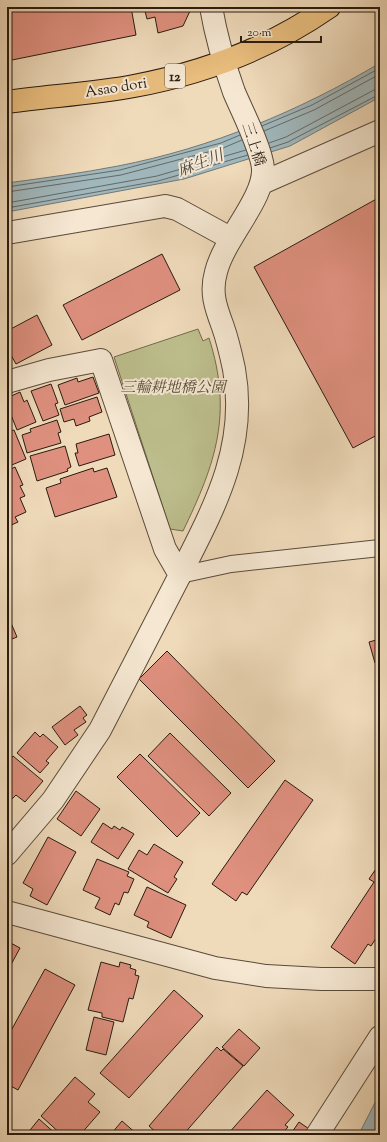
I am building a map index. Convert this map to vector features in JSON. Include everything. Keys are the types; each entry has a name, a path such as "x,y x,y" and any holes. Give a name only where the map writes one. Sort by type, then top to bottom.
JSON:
{"main road":[{"name":"Asao dori","path":"7,102 133,86 224,62 272,42 306,23 329,7"}],"street":[{"name":"三上橋","path":"211,7 224,62 261,159 262,180"},
{"path":"7,854 53,800 100,730 211,514 222,487 231,462 236,432 238,401 229,346 215,307 213,291 218,266 230,238 262,180 380,131"},
{"path":"7,233 165,206 177,209 230,238"},
{"path":"7,382 49,370 101,360 165,549 180,575"},
{"path":"7,912 215,968 266,976 321,979 380,979"},
{"path":"317,1135 380,1037"}],"lane":[{"path":"180,575 231,564 380,548"}],"green space":[{"name":"三輪耕地橋公園","path":"198,329 203,341 209,338 216,365 220,390 220,414 212,460 195,506 183,531 170,529 114,357"}],"water":[{"name":"麻生川","path":"380,63 380,97 290,146 184,179 7,212 7,183 118,166 187,149 254,126 286,112 318,97"},
{"path":"380,1093 380,1135 358,1135 360,1132"}],"building":[{"path":"7,7 131,7 136,35 7,61"},
{"path":"144,7 188,7 190,11 183,26 158,33 155,17 147,19"},
{"path":"380,197 380,437 379,434 353,448 254,267"},
{"path":"162,254 180,290 82,340 63,305"},
{"path":"37,315 52,345 16,364 7,348 7,331"},
{"path":"93,377 99,393 65,405 58,385 77,378 78,382"},
{"path":"51,384 58,403 55,404 59,415 43,421 31,391"},
{"path":"20,392 24,402 27,400 36,422 17,430 7,405 7,398"},
{"path":"97,397 102,412 89,417 90,421 76,426 74,419 64,422 60,409"},
{"path":"57,420 61,432 58,433 61,443 27,453 22,435 31,432 30,429"},
{"path":"7,424 10,431 14,430 26,459 7,467"},
{"path":"109,434 115,455 79,466 75,453 78,453 76,444"},
{"path":"65,446 71,467 67,469 68,471 37,481 30,456"},
{"path":"15,467 23,485 20,486 25,496 20,498 26,512 15,517 18,522 7,527 7,471"},
{"path":"93,468 94,472 107,468 117,497 55,517 46,488 61,483 60,479"},
{"path":"11,623 17,637 7,641 7,625"},
{"path":"380,639 380,662 375,663 369,642"},
{"path":"167,651 275,761 248,788 139,679"},
{"path":"80,706 87,715 83,718 86,722 74,730 78,735 65,745 52,727"},
{"path":"35,732 40,737 43,734 58,747 46,761 49,763 40,773 17,753"},
{"path":"170,733 231,793 209,816 148,756"},
{"path":"140,754 200,813 177,837 117,777"},
{"path":"13,756 43,781 25,802 16,795 11,800 7,796 7,764"},
{"path":"285,780 313,800 247,895 242,892 236,901 212,884"},
{"path":"76,791 100,809 81,836 57,819"},
{"path":"103,823 112,829 114,826 120,830 122,827 134,834 118,859 91,842"},
{"path":"48,837 76,852 47,905 30,896 33,889 23,883"},
{"path":"154,844 183,862 174,877 177,879 168,893 128,869 139,850 147,855"},
{"path":"97,859 129,872 127,876 134,879 128,893 124,892 119,905 115,903 110,915 95,908 100,898 83,890"},
{"path":"380,863 380,932 371,946 368,944 355,964 331,947 374,882 369,879"},
{"path":"147,887 186,905 171,938 147,927 149,922 134,915"},
{"path":"7,941 20,948 7,972"},
{"path":"101,962 119,967 120,962 131,965 130,968 136,970 135,975 139,976 133,999 129,998 123,1022 102,1017 102,1013 88,1010"},
{"path":"45,969 75,985 18,1090 7,1084 7,1038"},
{"path":"174,990 203,1016 129,1098 100,1073"},
{"path":"94,1017 114,1022 106,1055 86,1050"},
{"path":"239,1029 260,1048 244,1066 222,1047"},
{"path":"217,1047 221,1051 223,1049 243,1066 183,1135 159,1135 149,1126"},
{"path":"75,1077 95,1094 88,1102 100,1112 80,1135 62,1135 41,1116"},
{"path":"267,1090 294,1115 285,1125 288,1127 281,1135 227,1135"},
{"path":"39,1119 57,1135 26,1135"},
{"path":"122,1121 138,1135 104,1135 108,1131 111,1134"},
{"path":"299,1122 312,1131 309,1135 290,1135"}]}
